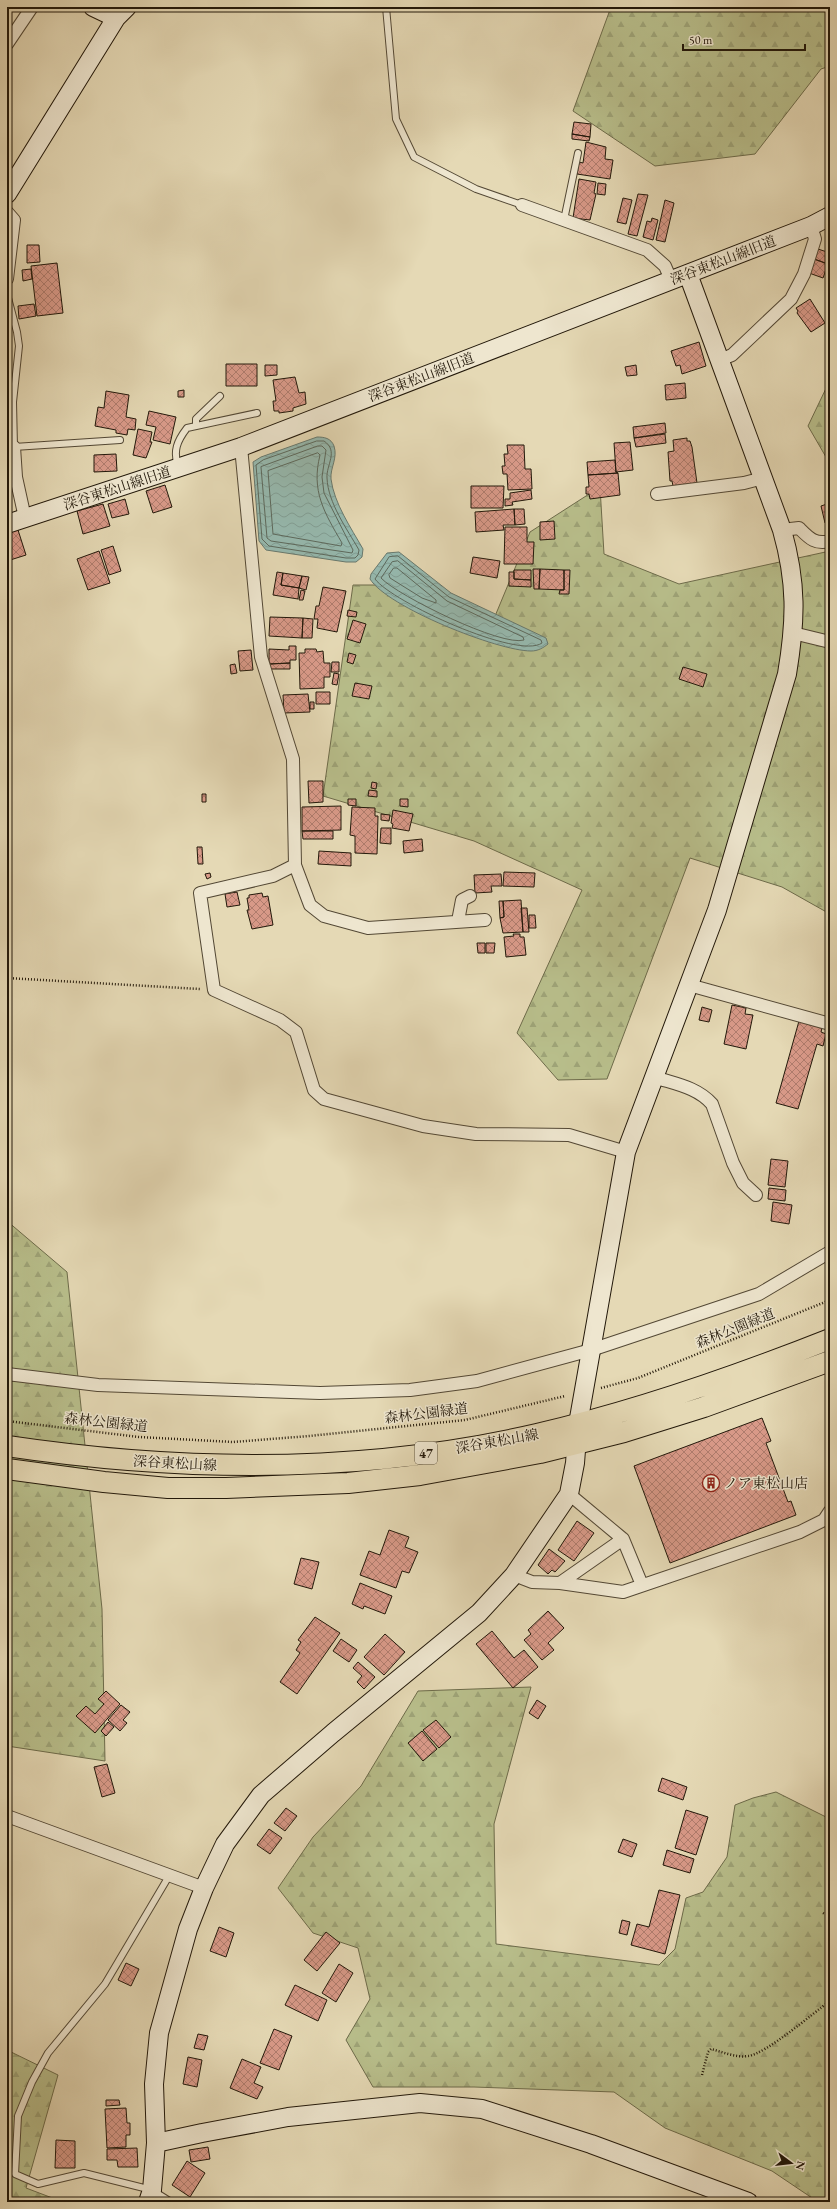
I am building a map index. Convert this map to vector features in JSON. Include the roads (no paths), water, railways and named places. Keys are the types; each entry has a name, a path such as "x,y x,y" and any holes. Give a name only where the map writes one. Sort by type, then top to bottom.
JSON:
{"main road":[{"name":"深谷東松山線","path":"7,1446 170,1464 289,1465 419,1454 508,1440 578,1424 664,1400 737,1375 830,1339"},
{"name":"深谷東松山線","path":"7,1469 104,1482 168,1488 296,1486 348,1483 420,1475 540,1453 624,1432 704,1408 830,1361"}],"street":[{"path":"7,44 32,7"},
{"path":"7,194 122,13 93,7"},
{"path":"522,206 647,250 665,266 671,280"},
{"path":"7,212 14,220 7,279"},
{"name":"深谷東松山線旧道","path":"7,524 241,447 811,226 830,216"},
{"path":"720,360 732,355 791,298 804,274 815,239 811,226"},
{"path":"150,2196 156,2143 154,2084 159,2033 188,1929 204,1888 225,1844 261,1795 333,1733 479,1613 514,1575 568,1494 575,1463 578,1424 626,1152 718,910 787,674 794,634 794,590 789,556 782,530 688,274"},
{"path":"14,447 16,477 26,518"},
{"path":"241,447 260,657 293,760 295,865 310,905 324,916 333,920 368,928 380,929 458,921 485,920"},
{"path":"657,494 744,483 763,478"},
{"path":"782,530 799,528 812,540 821,543 830,541"},
{"path":"794,634 830,642"},
{"path":"295,865 273,876 200,893 214,990 280,1020 296,1032 314,1090 324,1099 423,1126 476,1134 569,1135 626,1152"},
{"path":"458,921 462,900 470,896"},
{"path":"689,985 830,1024"},
{"path":"654,1077 698,1091 709,1100 712,1104 733,1164 743,1183 756,1195"},
{"path":"7,1374 98,1385 223,1391 320,1393 410,1390 477,1381 591,1350 759,1294 830,1252"},
{"path":"568,1494 623,1539 642,1585"},
{"path":"514,1575 532,1582 560,1583 623,1592 800,1532 828,1518"},
{"path":"560,1583 623,1539"},
{"path":"7,1816 204,1888"},
{"path":"156,2143 202,2132 288,2117 420,2103 482,2109 590,2144 748,2202"}],"lane":[{"path":"386,7 396,118 414,157 476,189 522,206"},
{"path":"564,220 578,153"},
{"path":"7,294 17,332 18,346 13,402 14,447 120,440"},
{"path":"196,426 196,419 220,396"},
{"path":"179,468 174,455 179,439 187,428 257,413"},
{"path":"169,1876 105,1984 48,2053 32,2082 18,2116 15,2174 38,2184 84,2173 171,2202"}],"water":[{"path":"317,437 329,440 334,446 335,455 331,475 333,488 339,506 363,549 362,557 356,562 346,562 266,550 259,541 253,462 261,457"},
{"path":"399,552 451,593 546,638 548,644 540,649 531,651 494,644 444,626 398,602 380,590 370,579 371,574 387,553"}],"place":[{"name":"ノア東松山店","path":"711,1483"}]}
